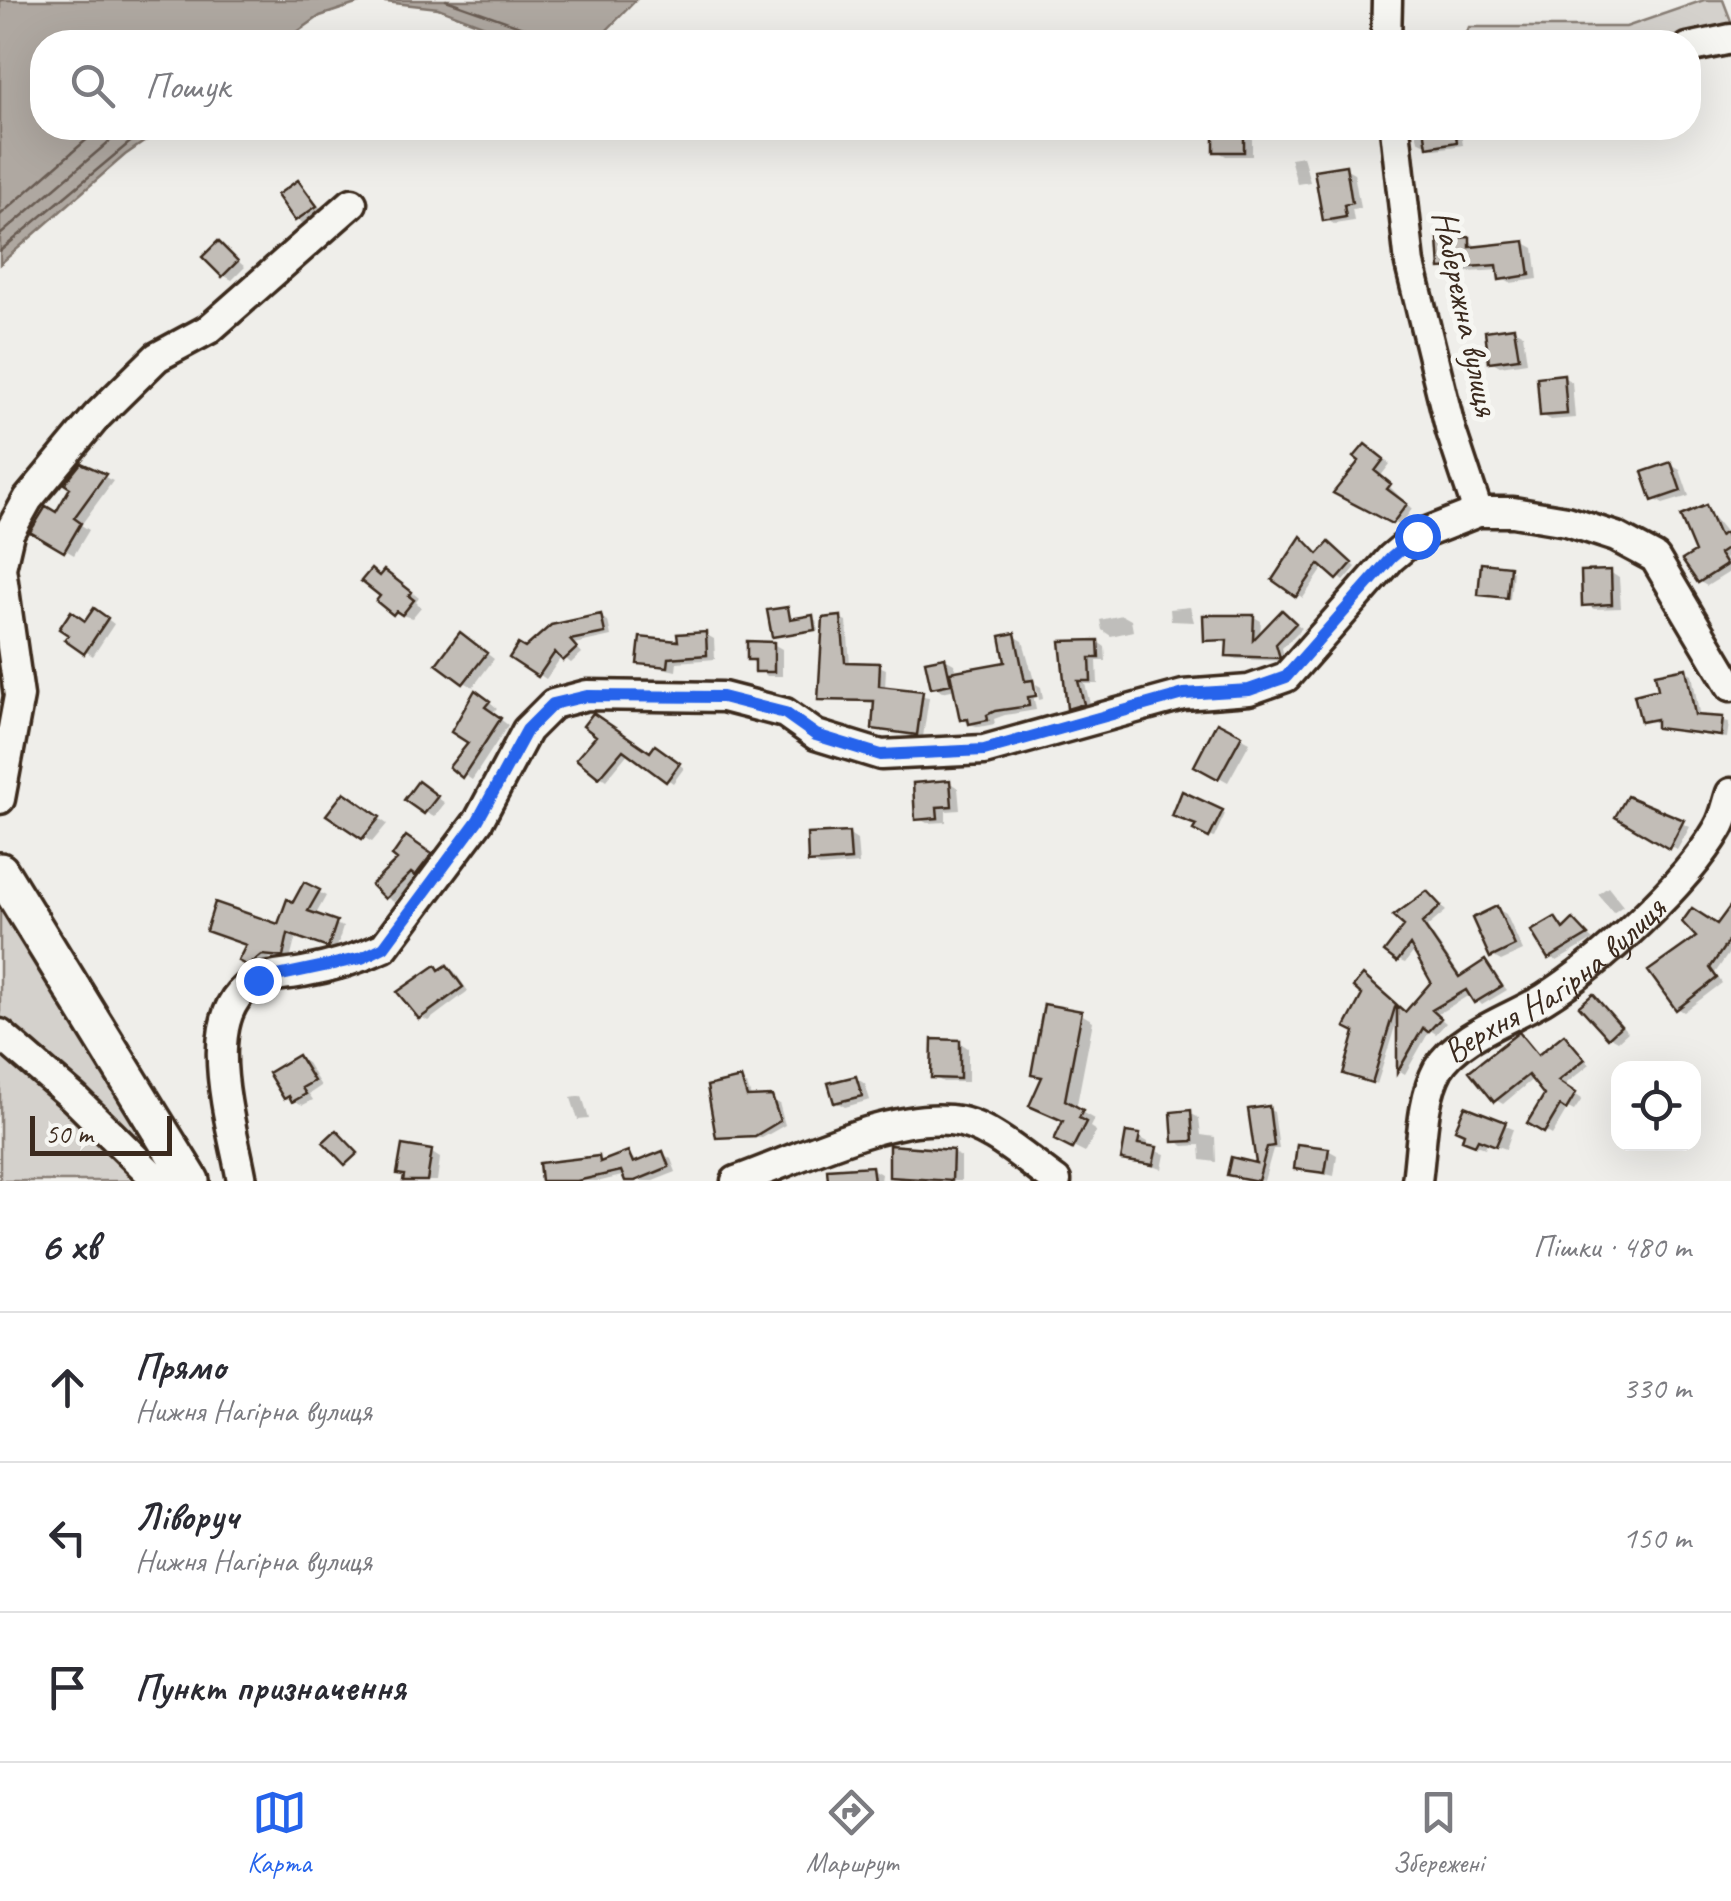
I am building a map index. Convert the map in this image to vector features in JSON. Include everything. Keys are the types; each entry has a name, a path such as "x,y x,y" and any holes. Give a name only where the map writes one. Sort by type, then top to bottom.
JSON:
{"main road":[{"path":"0,871 191,1181"}],"street":[{"path":"1386,30 1387,0"},
{"path":"1701,45 1731,39"},
{"name":"Набережна вулиця","path":"1395,140 1410,264 1452,431 1478,512"},
{"path":"0,799 19,696 1,568 8,533 28,500 97,416 157,357 209,329 352,203"},
{"path":"242,1181 220,1050 224,1017 236,996 258,980 362,958 384,947 478,820 527,730 553,704 587,696 722,697 785,713 816,735 881,755 984,750 1184,694 1249,690 1286,677 1391,558 1417,536 1478,512 1513,512 1566,521 1616,537 1655,558 1731,686"},
{"name":"Верхня Нагірна вулиця","path":"1417,1181 1429,1092 1446,1060 1594,962 1684,874 1720,827 1731,793"},
{"path":"0,1034 74,1098 158,1181"},
{"path":"736,1181 900,1124 952,1120 995,1137 1056,1181"}],"shaded area":[{"path":"1704,0 1723,0 1731,21 1731,39 1701,39 1701,30 1468,30 1469,27 1626,27"},
{"path":"0,897 166,1168 161,1174 0,1029"},
{"path":"0,1053 70,1109 137,1181 0,1181"}],"water":[{"path":"0,0 368,0 320,16 300,30 30,30 30,140 147,140 0,264"},
{"path":"368,0 636,0 607,30 495,30 438,8"}],"building":[{"path":"1214,140 1244,140 1244,152 1214,152"},
{"path":"1426,140 1457,140 1457,142 1427,147"},
{"path":"1346,165 1352,203 1344,205 1346,217 1323,221 1314,170"},
{"path":"298,180 317,206 295,221 277,195"},
{"path":"1470,237 1470,247 1525,241 1530,275 1499,280 1497,265 1440,269 1438,239"},
{"path":"218,241 238,261 222,277 202,257"},
{"path":"1514,327 1519,358 1489,362 1485,331"},
{"path":"1564,374 1567,414 1540,416 1537,377"},
{"path":"1365,444 1384,459 1375,471 1391,484 1387,489 1407,504 1392,524 1333,493 1359,461 1354,457"},
{"path":"1671,462 1681,491 1652,501 1642,472"},
{"path":"81,463 106,474 74,518 81,523 64,552 30,532 46,506 56,512 70,488 64,484"},
{"path":"1706,505 1719,536 1725,533 1731,546 1719,554 1726,565 1698,583 1682,560 1695,552 1680,516"},
{"path":"1301,536 1318,554 1329,542 1352,563 1337,580 1319,564 1296,597 1272,580"},
{"path":"1481,563 1510,566 1507,598 1478,595"},
{"path":"371,569 379,576 384,570 412,592 409,596 414,600 402,615 396,611 393,615 376,601 380,596 361,581"},
{"path":"1611,570 1612,604 1582,606 1581,571"},
{"path":"788,607 790,619 813,615 815,630 772,637 767,610"},
{"path":"94,608 108,618 84,654 64,640 68,635 59,629 71,611 85,621"},
{"path":"1282,610 1296,623 1276,644 1280,658 1226,656 1227,640 1204,641 1203,615 1254,615 1253,640"},
{"path":"601,614 605,633 570,640 577,648 563,661 555,652 538,677 509,658 518,644 525,648 551,625"},
{"path":"841,616 845,662 880,663 879,686 923,691 917,735 872,729 874,701 818,700 823,618"},
{"path":"460,632 487,653 463,684 436,664"},
{"path":"706,632 707,655 669,658 668,667 637,664 640,637 678,641 677,634"},
{"path":"1015,633 1025,681 1033,680 1036,696 1028,697 1029,706 995,711 987,715 988,720 969,724 968,719 960,720 950,672 1005,662 1000,636"},
{"path":"1098,640 1099,658 1090,658 1091,681 1078,681 1084,704 1067,709 1060,641"},
{"path":"747,641 774,642 774,672 755,672 755,660 747,660"},
{"path":"945,657 951,684 931,688 925,661"},
{"path":"1686,668 1695,715 1723,717 1721,736 1656,728 1656,719 1641,722 1634,695 1658,689 1655,674"},
{"path":"475,690 490,701 485,707 501,718 462,778 449,767 468,743 451,732"},
{"path":"593,713 650,752 655,745 680,763 666,782 623,750 599,778 576,759 596,736 583,726"},
{"path":"1217,722 1242,735 1218,779 1194,766"},
{"path":"950,780 952,806 937,807 938,818 915,820 913,783"},
{"path":"418,781 438,796 424,814 404,800"},
{"path":"1182,791 1223,810 1209,838 1193,830 1196,825 1172,816"},
{"path":"344,792 380,817 362,839 326,815"},
{"path":"1627,796 1684,820 1669,849 1615,817"},
{"path":"849,832 851,860 808,863 807,834"},
{"path":"406,836 432,854 415,876 411,873 385,899 371,885 397,860 392,856"},
{"path":"304,882 320,890 308,911 337,921 328,948 288,934 283,957 262,955 248,966 238,961 246,945 206,931 215,902 278,924 287,899 293,902"},
{"path":"1427,891 1441,906 1422,923 1459,977 1485,960 1502,986 1474,1003 1466,990 1432,1010 1441,1018 1428,1032 1423,1028 1397,1073 1397,1005 1405,1012 1431,982 1410,945 1397,962 1384,952 1404,926 1393,916"},
{"path":"1731,905 1731,937 1710,968 1717,978 1676,1010 1648,971 1696,937 1682,922 1692,908 1717,924"},
{"path":"1497,906 1515,946 1490,958 1472,918"},
{"path":"1555,917 1563,929 1573,919 1588,935 1548,959 1531,931"},
{"path":"436,965 439,970 447,965 463,987 419,1019 397,992"},
{"path":"1363,975 1396,1004 1372,1083 1343,1074 1355,1032 1345,1027 1362,995 1353,987"},
{"path":"1593,994 1621,1026 1608,1038 1579,1006"},
{"path":"1044,1004 1082,1011 1065,1100 1083,1110 1079,1118 1086,1122 1072,1149 1054,1140 1063,1121 1029,1106 1042,1077 1031,1075"},
{"path":"1519,1032 1538,1055 1564,1034 1585,1059 1558,1081 1576,1093 1566,1110 1560,1106 1544,1133 1527,1123 1544,1095 1528,1075 1494,1102 1469,1071"},
{"path":"932,1039 960,1040 960,1079 931,1078"},
{"path":"298,1055 314,1081 302,1088 306,1094 292,1102 289,1096 284,1099 268,1073"},
{"path":"856,1076 862,1096 834,1103 828,1083"},
{"path":"741,1078 747,1097 772,1096 780,1121 755,1136 716,1138 707,1086"},
{"path":"1269,1106 1274,1146 1267,1147 1258,1181 1227,1175 1231,1157 1256,1163 1248,1109"},
{"path":"1465,1106 1506,1122 1496,1146 1478,1139 1475,1145 1462,1140 1464,1133 1455,1129"},
{"path":"1191,1110 1193,1141 1173,1142 1171,1112"},
{"path":"336,1130 358,1153 345,1165 323,1142"},
{"path":"1126,1132 1140,1134 1138,1144 1157,1147 1153,1165 1121,1160"},
{"path":"1297,1144 1329,1148 1325,1173 1294,1169"},
{"path":"402,1145 432,1150 427,1181 403,1181 404,1175 397,1174"},
{"path":"889,1145 953,1150 952,1181 889,1177"},
{"path":"628,1151 633,1163 663,1151 669,1167 635,1181 625,1181 621,1171 577,1181 541,1181 539,1163 599,1156 600,1162"},
{"path":"872,1166 874,1181 828,1181 827,1169"}],"route":[{"path":"258,980 362,958 384,947 478,820 527,730 553,704 587,696 722,697 785,713 816,735 881,755 984,750 1184,694 1249,690 1286,677 1391,558 1417,536"}]}
